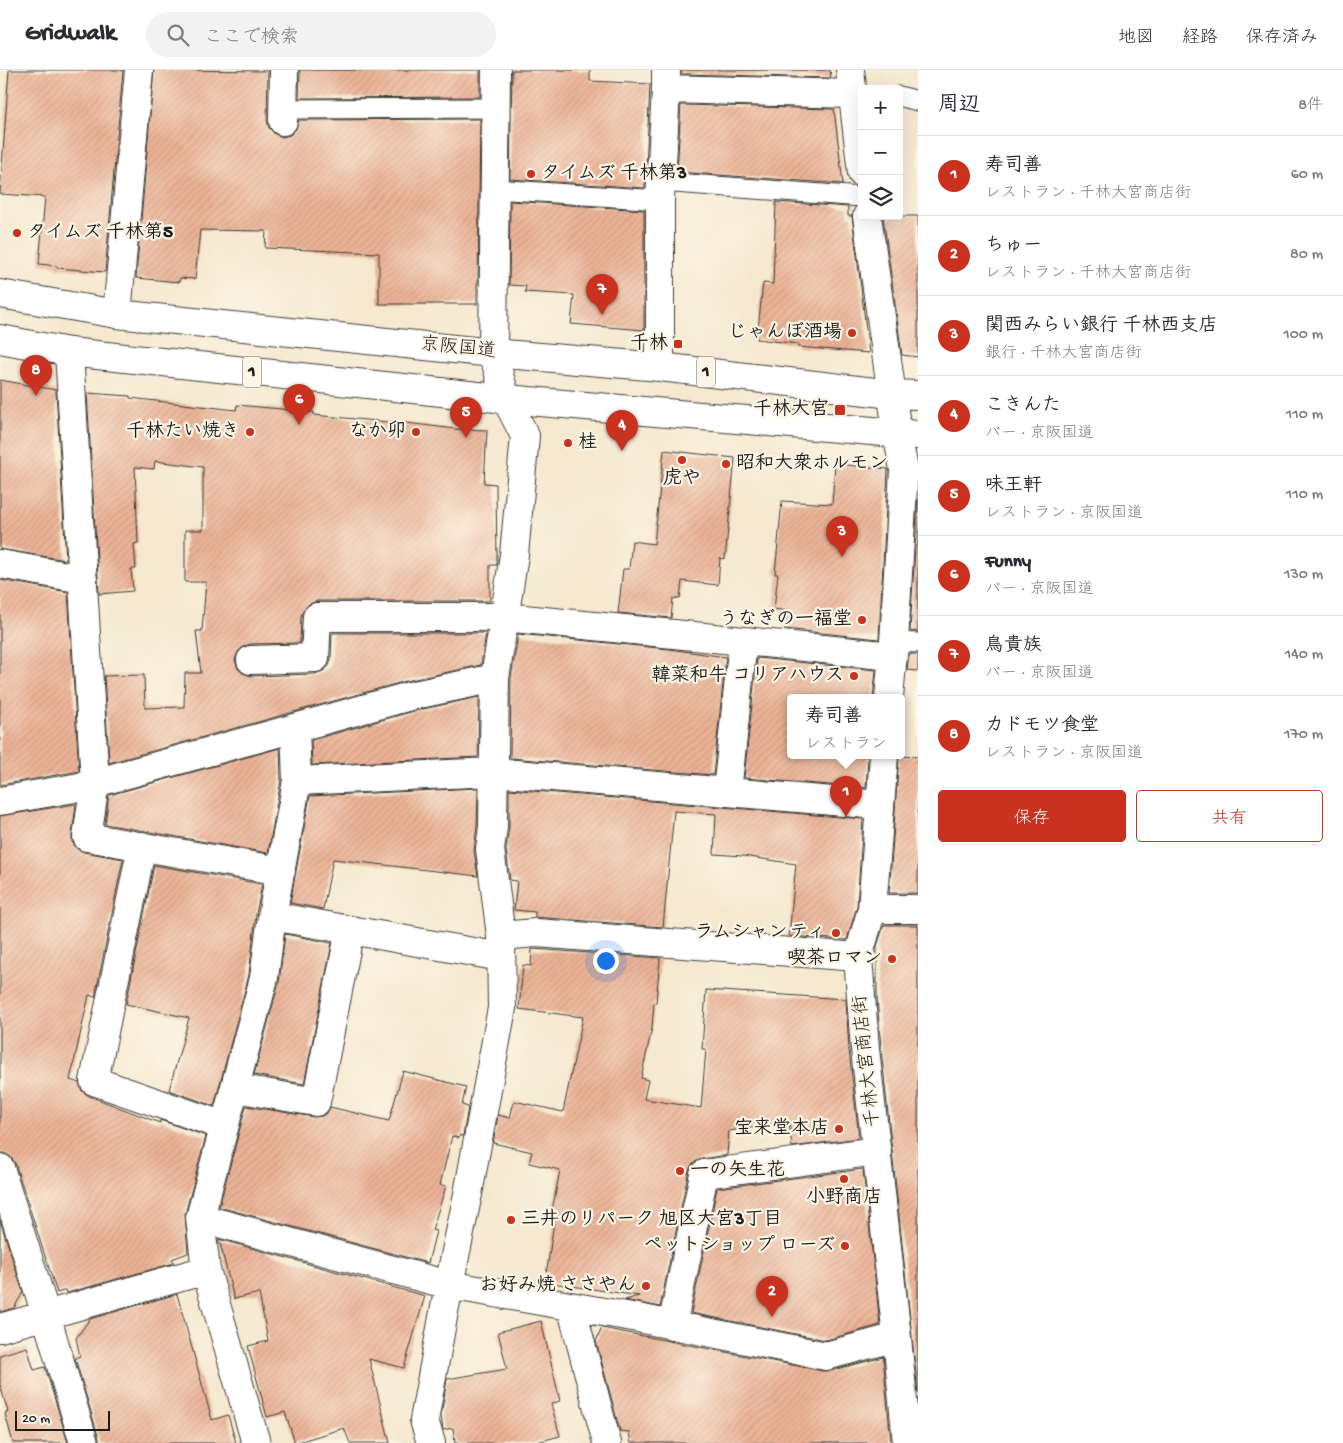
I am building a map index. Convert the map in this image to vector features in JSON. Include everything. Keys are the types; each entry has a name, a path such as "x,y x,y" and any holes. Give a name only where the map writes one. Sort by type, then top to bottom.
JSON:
{"main road":[{"path":"117,314 139,70"},
{"path":"283,115 284,70"},
{"path":"431,1443 424,1420 502,1008 501,947 490,849 495,678 514,555 525,436 506,399 494,353 496,70"},
{"path":"660,367 660,191 666,79 855,86 859,130"},
{"path":"867,220 866,274 905,394 908,433 904,470 902,647 890,694"},
{"name":"京阪国道","path":"0,294 117,314 494,353 660,367 905,394"},
{"name":"1","path":"0,339 69,352 506,399 908,433"},
{"path":"69,352 95,783 87,837 281,871"},
{"path":"0,564 83,580"},
{"path":"251,660 315,658 317,617 504,617 743,641 902,647"},
{"path":"727,792 743,641"},
{"path":"0,800 80,787 410,696 495,678"},
{"path":"256,1443 206,1270 200,1218 264,978 272,916 297,781 295,728"},
{"name":"千林大宮商店街","path":"884,759 872,909 858,957 865,1049 877,1151 906,1309 897,1337 907,1443"},
{"path":"297,781 493,772 880,805"},
{"path":"142,846 94,1081 224,1126"},
{"path":"872,909 918,910"},
{"path":"272,916 350,930 501,947 536,934 858,957"},
{"path":"235,1088 316,1102 350,930"},
{"path":"672,1326 704,1174 877,1151"},
{"path":"0,1168 84,1443"},
{"path":"200,1218 450,1285 638,1318 826,1356 897,1337"},
{"path":"0,1328 206,1270"},
{"path":"570,1306 606,1443"}],"lane":[{"path":"903,97 918,101"},
{"path":"283,115 495,108"},
{"path":"495,189 660,191 858,197"}],"building":[{"path":"9,70 123,70 105,272 57,268 57,266 39,264 45,197 0,194"},
{"path":"154,70 268,71 267,121 269,128 275,134 282,137 290,135 296,129 299,120 480,119 477,304 379,304 379,253 265,248 266,231 200,230 195,279 180,278 179,282 136,278"},
{"path":"300,70 480,70 480,97 299,98"},
{"path":"512,70 590,70 590,81 650,84 645,188 510,179"},
{"path":"682,70 830,70 831,78 682,74"},
{"path":"681,105 834,109 843,184 677,172"},
{"path":"510,201 644,210 644,330 571,324 574,295 525,292 526,286 509,285"},
{"path":"776,202 848,207 848,216 852,216 869,353 798,347 798,344 757,339 763,283 773,284"},
{"path":"903,216 918,216 918,357 902,355 884,220 903,220"},
{"path":"0,380 56,390 66,560 0,549"},
{"path":"87,393 130,396 130,398 236,410 237,405 314,412 314,415 455,429 487,430 484,483 496,484 497,565 490,565 490,601 317,601 309,604 301,616 300,643 250,644 238,652 235,660 238,669 251,676 315,674 329,666 332,633 486,633 481,665 406,681 109,763 104,676 144,675 145,708 184,707 185,673 201,673 196,631 202,631 206,582 185,582 185,530 203,530 203,467 155,461 154,469 135,467 138,543 134,544 136,569 131,569 133,591 99,594"},
{"path":"664,450 735,458 725,559 720,558 718,585 682,581 680,599 673,598 671,618 618,613 623,569 629,569 632,541 654,544"},
{"path":"835,464 888,469 879,639 785,629 787,611 774,609 778,574 775,574 782,501 832,504"},
{"path":"918,498 918,632 910,631"},
{"path":"0,580 68,592 79,771 0,785"},
{"path":"518,634 669,649 726,657 713,775 510,758 511,679"},
{"path":"909,654 918,654 918,671 907,670"},
{"path":"757,658 876,670 873,694 787,694 787,759 868,759 866,788 744,778"},
{"path":"479,697 478,757 312,765 311,740 414,711"},
{"path":"280,748 281,780 268,853 105,824 109,795"},
{"path":"905,756 918,757 918,893 889,893 899,759 905,759"},
{"path":"478,788 474,851 478,876 333,859 323,909 290,903 310,796"},
{"path":"509,789 863,819 857,906 847,940 789,936 796,864 743,856 714,854 716,814 674,811 663,927 535,917 535,912 514,910 517,881 510,880 506,849 509,827"},
{"path":"76,804 72,842 77,849 123,859 95,997 89,995 70,1080 79,1083 82,1091 89,1096 160,1123 160,1120 206,1136 185,1214 188,1253 172,1259 174,1263 67,1293 66,1290 57,1293 15,1163 10,1156 0,1153 0,816"},
{"path":"154,865 262,884 256,914 249,975 214,1106 169,1090 189,1018 126,1004"},
{"path":"884,925 918,925 918,1393 877,997 877,946"},
{"path":"285,934 332,943 304,1084 254,1075 279,982"},
{"path":"532,949 660,958 656,1003 654,1003 652,1028 641,1078 648,1080 644,1099 701,1108 706,1049 702,1049 706,990 846,999 849,1051 859,1138 792,1147 789,1122 729,1131 727,1155 701,1159 693,1163 689,1170 660,1307 625,1300 639,1296 545,1282 555,1216 551,1216 560,1170 529,1163 532,1152 493,1143 498,1115 510,1118 514,1101 563,1112 583,1017 519,1009 523,965 531,966"},
{"path":"403,1071 466,1087 462,1105 468,1107 463,1136 460,1135 459,1138 452,1136 440,1185 446,1186 432,1230 436,1231 428,1263 219,1207 246,1106 314,1117 327,1113 330,1107 389,1121"},
{"path":"863,1169 880,1325 826,1340 691,1313 717,1188"},
{"path":"0,1220 23,1292 14,1308 0,1312"},
{"path":"218,1239 425,1296 404,1368 369,1359 390,1443 350,1443 344,1428 295,1443 285,1412 267,1417 248,1346 268,1341 259,1293 234,1299"},
{"path":"177,1294 212,1420 228,1415 236,1443 99,1443 75,1358 80,1356 76,1338 90,1319"},
{"path":"541,1321 560,1401 551,1404 560,1436 533,1443 455,1443 453,1428 443,1430 441,1416 447,1379 507,1369 498,1332"},
{"path":"602,1328 823,1371 830,1371 883,1357 891,1443 631,1443 629,1432 620,1431 596,1341"},
{"path":"27,1347 34,1370 45,1367 68,1443 13,1443 5,1413 8,1412 0,1385 0,1355"}],"place":[{"name":"タイムズ 千林第3","path":"531,174"},
{"name":"タイムズ 千林第5","path":"17,233"},
{"name":"鳥貴族","path":"602,315"},
{"name":"じゃんぼ酒場","path":"852,333"},
{"name":"千林","path":"678,344"},
{"name":"カドモツ食堂","path":"36,396"},
{"name":"千林大宮","path":"840,410"},
{"name":"Funny","path":"299,425"},
{"name":"千林たい焼き","path":"250,432"},
{"name":"なか卯","path":"416,432"},
{"name":"味王軒","path":"466,438"},
{"name":"桂","path":"568,443"},
{"name":"こきんた","path":"622,451"},
{"name":"虎や","path":"682,460"},
{"name":"昭和大衆ホルモン","path":"726,464"},
{"name":"関西みらい銀行 千林西支店","path":"842,557"},
{"name":"うなぎの一福堂","path":"862,620"},
{"name":"韓菜和牛 コリアハウス","path":"854,676"},
{"name":"寿司善","path":"846,817"},
{"name":"ラムシャンティ","path":"836,933"},
{"name":"喫茶ロマン","path":"892,959"},
{"name":"宝来堂本店","path":"839,1129"},
{"name":"一の矢生花","path":"680,1171"},
{"name":"小野商店","path":"844,1179"},
{"name":"三井のリパーク 旭区大宮3丁目","path":"511,1220"},
{"name":"ペットショップ ローズ","path":"845,1246"},
{"name":"お好み焼 ささやん","path":"646,1286"},
{"name":"ちゅー","path":"772,1317"}]}
